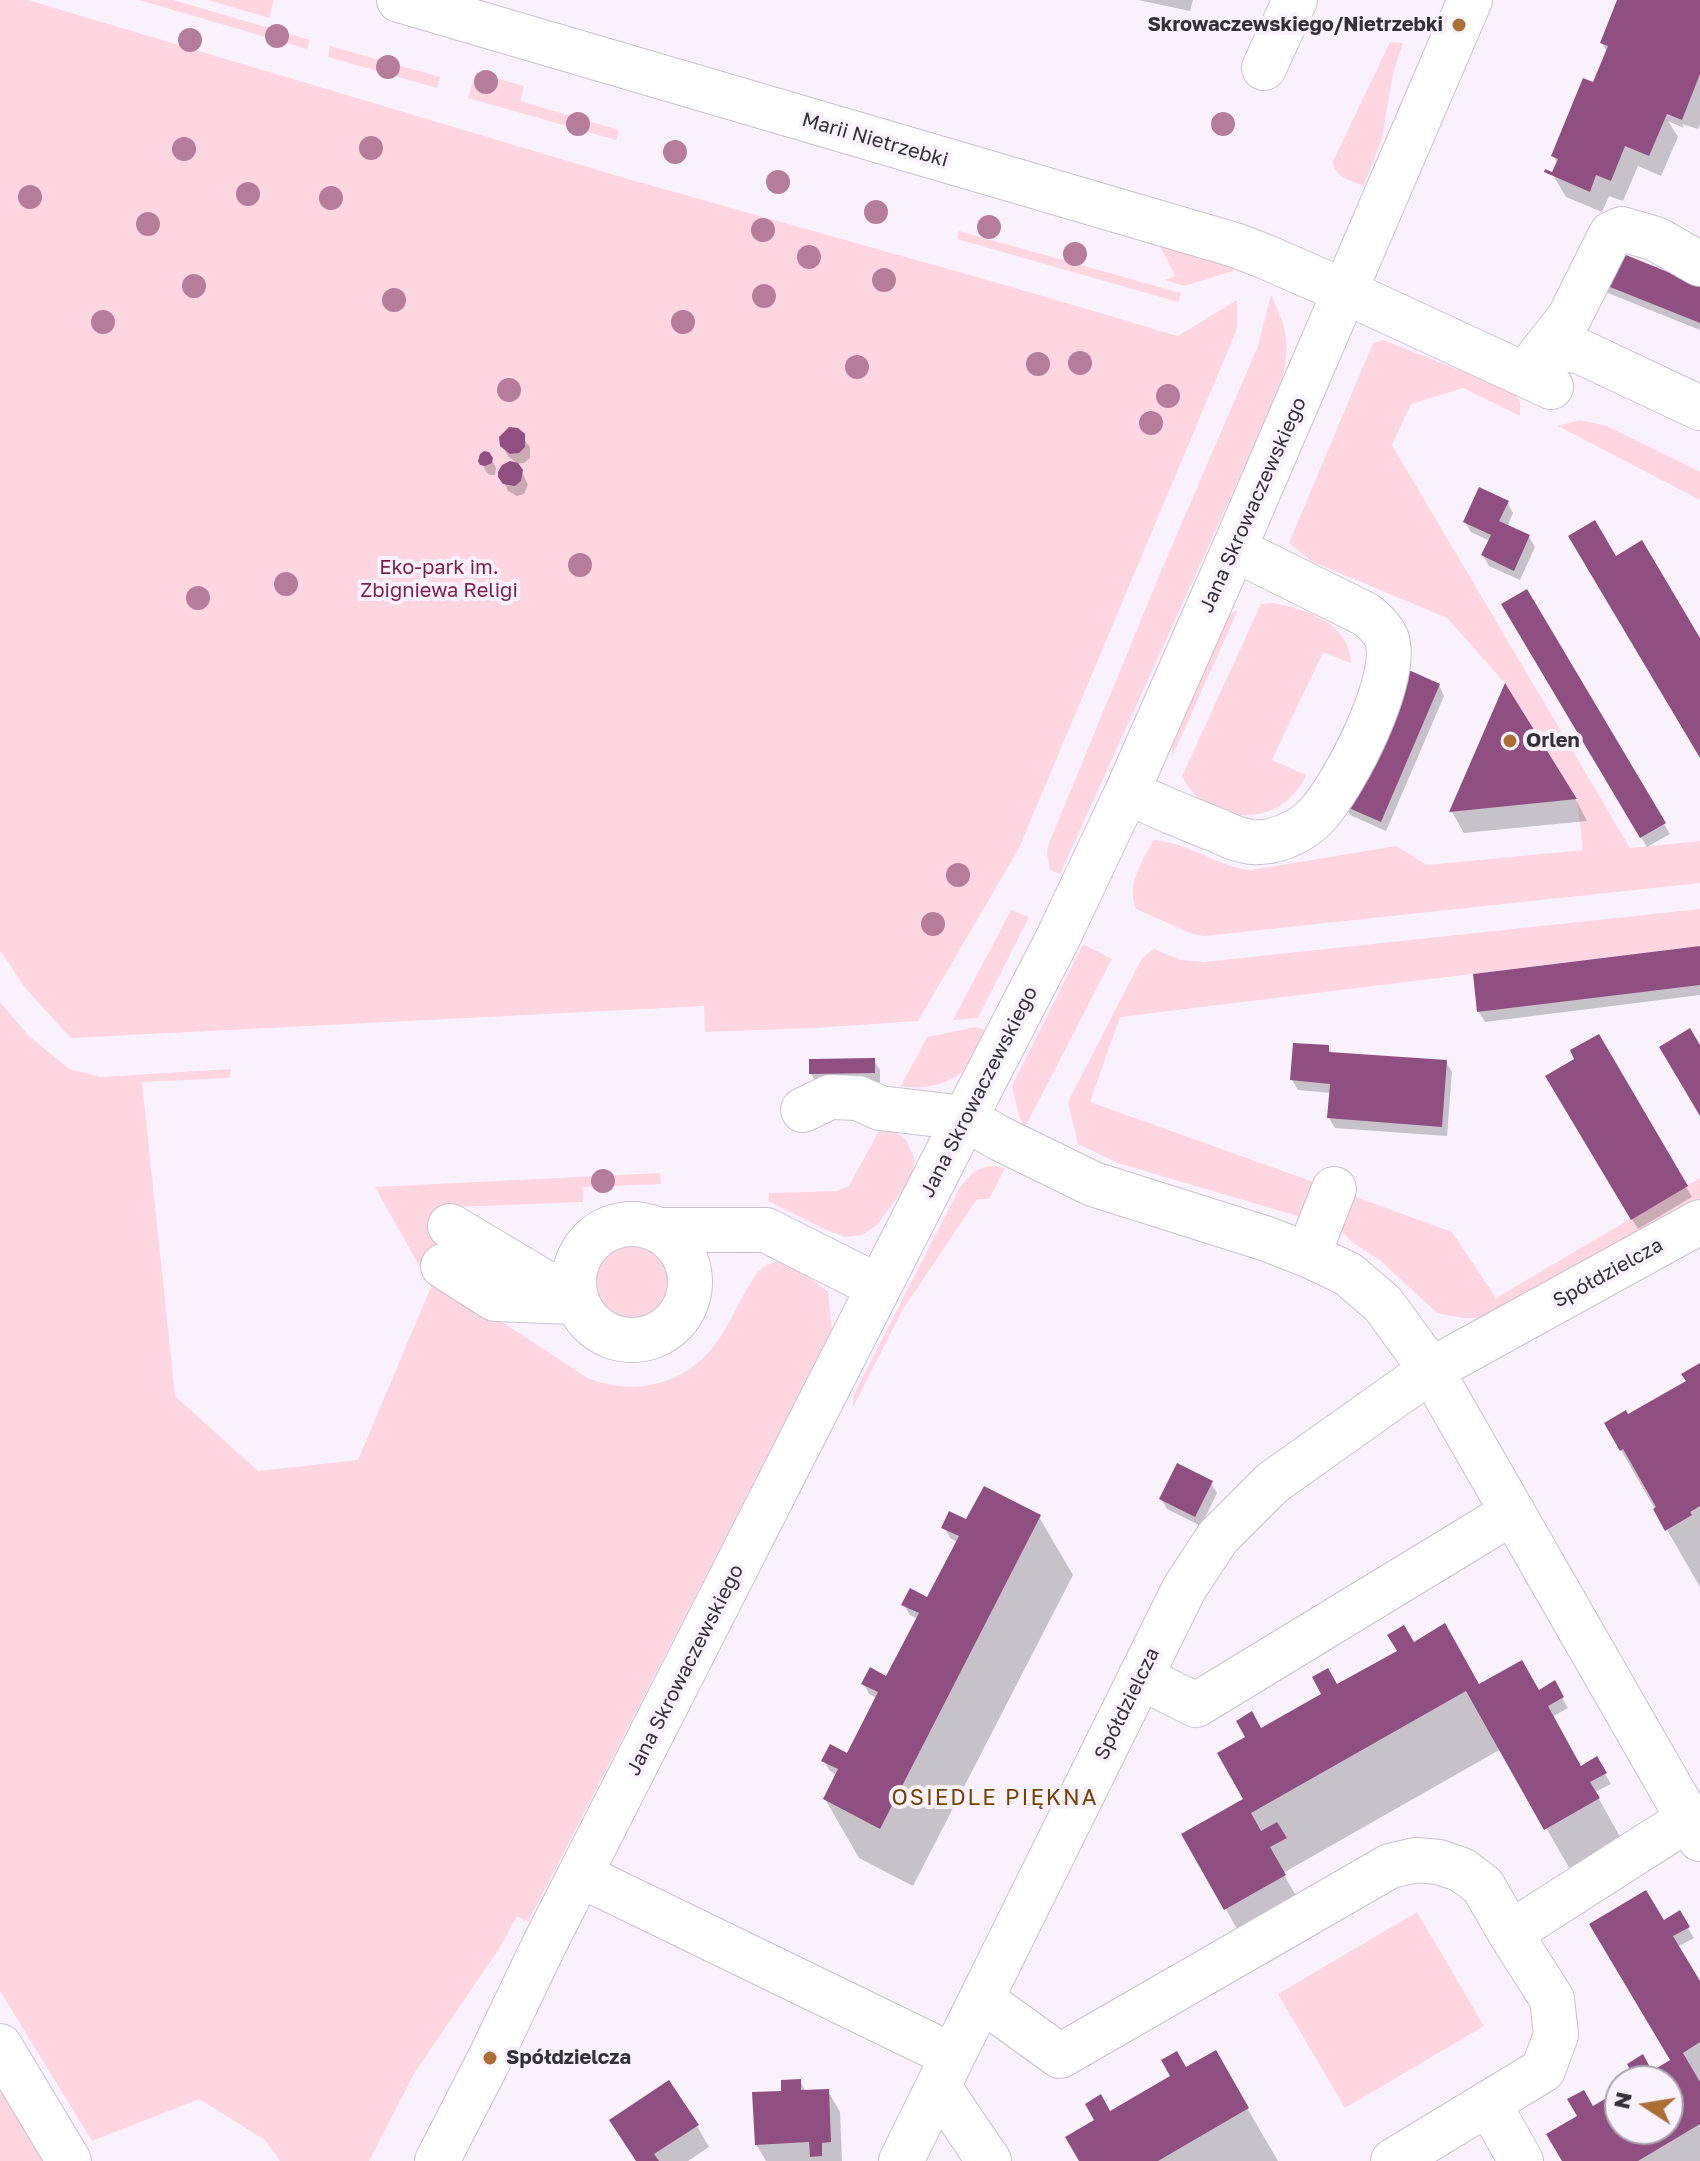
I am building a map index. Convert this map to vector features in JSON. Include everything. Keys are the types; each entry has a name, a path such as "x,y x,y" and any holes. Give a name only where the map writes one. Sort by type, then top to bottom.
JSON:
{"street":[{"name":"Marii Nietrzebki","path":"399,0 1235,245 1540,373"},
{"path":"1264,68 1295,0"},
{"name":"Jana Skrowaczewskiego","path":"437,2161 1057,940 1127,792 1234,549 1470,0"},
{"path":"1540,373 1611,234 1622,229 1656,239 1700,264"},
{"path":"1540,373 1559,349 1579,351 1700,408"},
{"path":"1127,792 1247,842 1268,841 1298,831 1332,797 1378,704 1388,671 1386,636 1378,626 1365,614 1234,549"},
{"path":"880,1108 965,1118 1093,1184 1308,1255 1348,1274 1383,1304 1431,1370 1694,1829 1510,1933"},
{"path":"1308,1255 1334,1189"},
{"name":"Spółdzielcza","path":"901,2161 1184,1589 1218,1537 1272,1483 1431,1370 1700,1222"},
{"path":"660,1230 676,1243 686,1258 691,1277 690,1295 682,1312 671,1327 655,1337 637,1341 618,1339 601,1332 587,1320 577,1302 574,1282 577,1262 587,1245 602,1232 621,1225 641,1224 660,1230 766,1230 879,1287"},
{"path":"447,1246 577,1302"},
{"path":"1140,1677 1196,1705 1513,1512"},
{"path":"981,1999 1060,2056 1390,1866 1416,1860 1439,1862 1462,1870 1483,1886 1552,1999 1556,2035 1543,2070 1393,2161"},
{"path":"580,1875 945,2071 989,2161"},
{"path":"0,2046 69,2161"},
{"path":"1488,2103 1521,2161"}],"green space":[{"name":"Eko-park im. Zbigniewa Religi","path":"0,0 28,0 628,179 1178,336 1237,300 1237,329 1019,848 918,1021 705,1032 704,1006 71,1038 26,989 0,950"},
{"path":"139,0 173,0 310,40 307,49"},
{"path":"208,0 274,0 269,18"},
{"path":"1390,42 1403,43 1393,73 1382,138 1364,186 1340,175 1333,161"},
{"path":"330,46 440,77 437,88 328,57"},
{"path":"476,72 524,86 520,101 619,130 616,140 468,98"},
{"path":"959,231 1181,293 1178,302 957,239"},
{"path":"1160,246 1233,268 1233,271 1184,286 1165,280 1175,276"},
{"path":"1271,295 1286,339 1281,386 1060,874 1050,870 1047,854 1049,843 1258,346"},
{"path":"1383,340 1512,391 1520,402 1520,416 1463,388 1411,404 1392,445 1630,848 1700,841 1700,883 1205,936 1192,934 1136,909 1134,882 1153,840 1251,870 1396,846 1427,865 1583,850 1577,799 1505,683 1447,618 1311,561 1289,543 1373,343"},
{"path":"1580,420 1607,426 1700,472 1700,500 1558,426"},
{"path":"1274,603 1313,615 1335,628 1349,649 1351,663 1323,652 1272,760 1306,775 1295,793 1280,806 1263,813 1226,813 1194,793 1182,776 1261,604"},
{"path":"1238,610 1172,757 1172,738 1228,615"},
{"path":"1700,909 1700,946 1120,1017 1090,1102 1322,1185 1304,1218 1118,1163 1078,1144 1068,1102 1142,958 1154,949 1181,960 1204,962"},
{"path":"1011,910 1029,917 978,1018 953,1020"},
{"path":"1083,944 1112,959 1025,1127 1012,1086"},
{"path":"0,1002 29,1036 69,1069 101,1077 231,1069 230,1078 142,1082 175,1396 258,1471 358,1460 431,1287 375,1187 660,1173 661,1184 583,1187 583,1202 455,1207 433,1240 447,1250 432,1276 589,1379 608,1384 644,1386 678,1376 693,1366 719,1339 756,1274 765,1266 781,1261 789,1264 828,1292 832,1330 528,1922 517,1916 499,1949 415,2072 369,2161 280,2161 265,2140 199,2099 92,2141 0,1991"},
{"path":"976,1027 985,1030 973,1058 954,1078 937,1085 901,1086 927,1037"},
{"path":"880,1129 896,1132 906,1140 915,1160 911,1179 877,1225 862,1235 846,1237 826,1230 768,1201 769,1193 837,1191 849,1186"},
{"path":"995,1166 1005,1168 989,1199 977,1199 903,1309 853,1407 853,1396 960,1187 975,1172"},
{"path":"1700,1178 1700,1199 1493,1318 1463,1318 1437,1313 1381,1261 1352,1242 1341,1230 1353,1196 1452,1232 1496,1298"},
{"path":"624,1245 638,1245 652,1251 662,1261 668,1282 662,1303 652,1313 638,1319 624,1319 610,1313 600,1303 594,1289 594,1275 600,1261 610,1251"},
{"path":"1417,1912 1484,2026 1345,2108 1278,1994"},
{"path":"0,2084 47,2161 0,2161"}],"building":[{"path":"1617,0 1700,0 1700,74 1682,120 1667,114 1649,156 1625,146 1611,181 1596,175 1590,192 1544,172 1545,169 1552,172 1558,159 1551,156 1583,78 1593,82 1608,46 1600,43"},
{"path":"1584,238 1700,285 1700,323 1570,271"},
{"path":"509,427 518,428 525,434 525,447 519,453 510,454 500,446 499,437"},
{"path":"484,451 493,458 492,463 485,466 478,461"},
{"path":"510,461 518,463 523,470 521,481 515,486 503,484 498,477 502,465"},
{"path":"1479,487 1509,501 1499,521 1530,535 1514,571 1481,555 1491,535 1463,522"},
{"path":"1595,520 1616,556 1642,540 1700,638 1700,758 1568,536"},
{"path":"1527,589 1666,823 1640,838 1501,604"},
{"path":"1402,667 1440,684 1381,822 1342,805"},
{"name":"Orlen","path":"1505,683 1577,799 1449,812"},
{"path":"1700,946 1700,985 1477,1012 1473,974"},
{"path":"1690,1028 1700,1045 1700,1116 1659,1047"},
{"path":"1599,1034 1688,1186 1631,1220 1545,1076 1574,1059 1570,1050"},
{"path":"1293,1043 1329,1045 1329,1052 1447,1060 1442,1127 1327,1118 1330,1084 1290,1080"},
{"path":"875,1058 875,1073 809,1074 809,1059"},
{"path":"1700,1363 1700,1506 1690,1512 1692,1515 1665,1531 1653,1509 1656,1507 1623,1449 1620,1451 1604,1423 1626,1410 1628,1414 1686,1381 1681,1374"},
{"path":"1177,1463 1213,1481 1195,1517 1159,1499"},
{"path":"984,1486 1041,1515 880,1829 823,1799 838,1769 821,1761 830,1744 847,1753 878,1692 861,1684 870,1667 886,1676 919,1613 901,1605 910,1588 927,1597 959,1536 941,1528 949,1511 966,1519"},
{"path":"1445,1623 1479,1684 1522,1660 1539,1690 1555,1680 1564,1697 1548,1706 1581,1766 1597,1756 1607,1773 1590,1782 1600,1798 1544,1830 1466,1691 1251,1813 1261,1831 1277,1822 1287,1838 1270,1847 1286,1875 1224,1910 1181,1834 1243,1799 1217,1753 1245,1737 1236,1721 1252,1711 1261,1728 1321,1694 1312,1677 1328,1668 1337,1684 1397,1651 1387,1635 1404,1625 1414,1642"},
{"path":"1646,1890 1664,1920 1680,1910 1690,1927 1673,1936 1700,1981 1700,2042 1683,2053 1700,2082 1700,2124 1684,2134 1684,2065 1662,2065 1670,2060 1589,1924"},
{"path":"1216,2050 1249,2108 1158,2161 1079,2161 1065,2137 1094,2120 1085,2104 1101,2094 1110,2111 1170,2076 1161,2060 1177,2051 1186,2067"},
{"path":"1643,2054 1649,2065 1628,2065 1627,2064"},
{"path":"801,2079 801,2090 829,2089 831,2142 822,2143 822,2156 810,2157 809,2142 755,2145 752,2092 781,2091 781,2080"},
{"path":"669,2080 699,2125 654,2154 659,2161 636,2161 609,2120"},
{"path":"1584,2090 1593,2106 1604,2099 1604,2145 1665,2145 1638,2161 1562,2161 1546,2134 1577,2116 1567,2099"}],"place":[{"name":"Skrowaczewskiego/Nietrzebki","path":"1459,25"},
{"name":"Orlen","path":"1510,741"},
{"name":"Spółdzielcza","path":"490,2058"}],"district":[{"name":"OSIEDLE PIĘKNA","path":"995,1798"}]}
